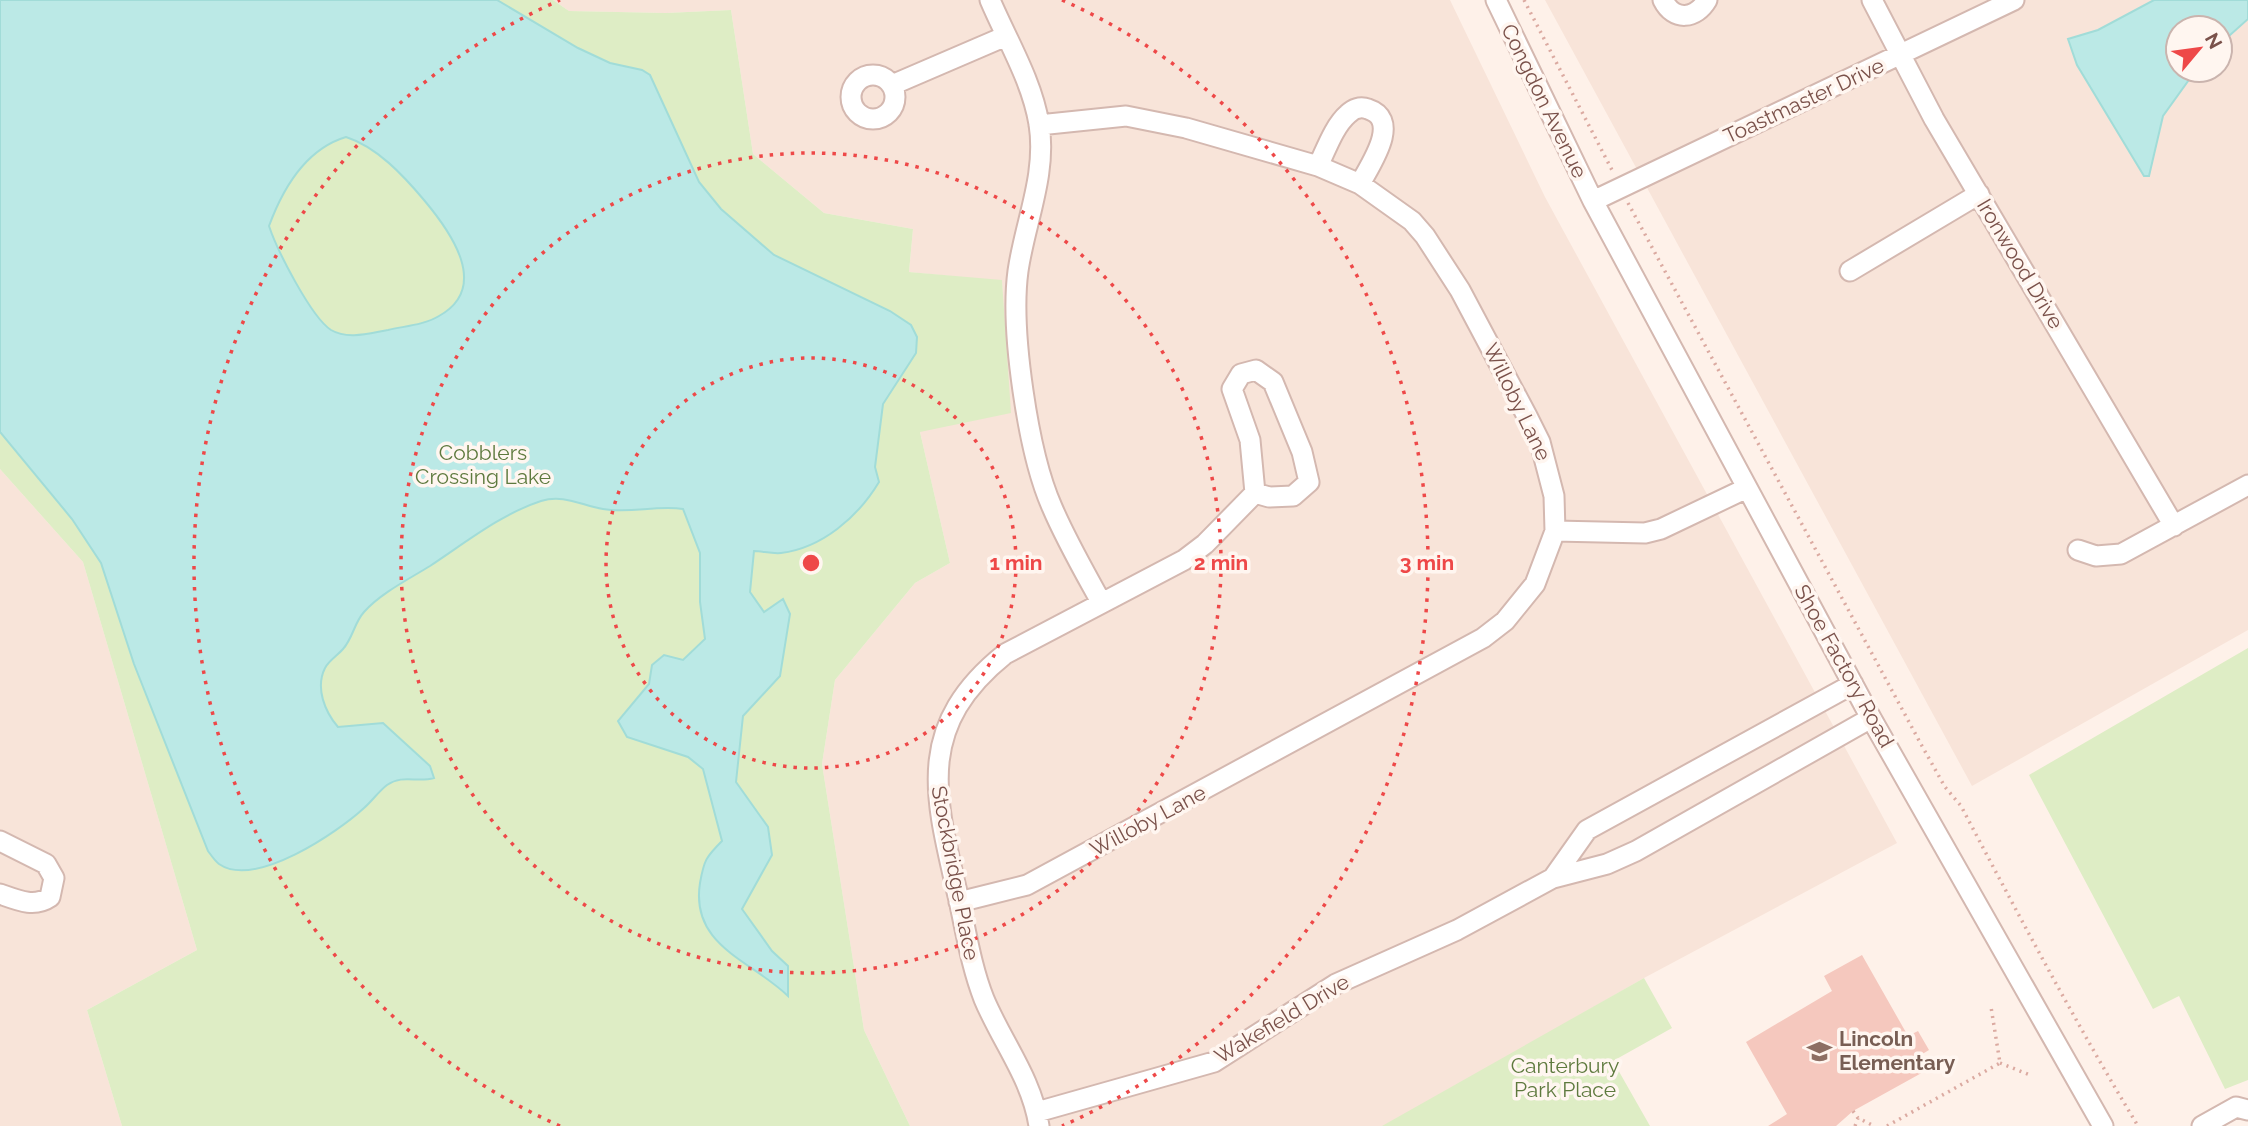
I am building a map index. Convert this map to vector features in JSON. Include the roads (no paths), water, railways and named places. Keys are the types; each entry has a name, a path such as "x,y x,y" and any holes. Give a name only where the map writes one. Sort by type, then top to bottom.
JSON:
{"street":[{"path":"990,0 1039,125 1039,183 1018,270 1016,297 1017,332 1032,436 1051,506 1101,602"},
{"name":"Congdon Avenue","path":"1496,0 1593,201"},
{"path":"1663,0 1669,10 1685,17 1694,15 1707,0"},
{"name":"Ironwood Drive","path":"1872,0 1979,194 2174,526"},
{"name":"Toastmaster Drive","path":"1593,201 2014,0"},
{"path":"892,85 1006,36"},
{"path":"1318,166 1346,115 1357,108 1371,110 1381,120 1383,135 1360,184"},
{"name":"Willoby Lane","path":"959,902 1027,886 1483,638 1505,621 1535,584 1555,531 1554,496 1540,442 1460,290 1437,251 1412,221 1360,184 1318,166 1158,120 1126,116 1039,125"},
{"path":"1850,271 1979,194"},
{"name":"Shoe Factory Road","path":"1593,201 1871,718 2103,1126"},
{"path":"1256,370 1273,382 1302,452 1309,482 1293,496 1255,493 1250,440 1232,389 1241,374 1256,370"},
{"path":"2078,550 2096,556 2121,554 2248,485"},
{"path":"1555,531 1645,533 1661,529 1747,488"},
{"name":"Stockbridge Place","path":"1038,1119 1017,1062 985,1000 972,965 940,819 937,760 952,716 982,673 1005,654 1184,560 1205,544 1255,493"},
{"name":"Wakefield Drive","path":"1553,878 1587,830 1853,684"},
{"name":"Wakefield Drive","path":"1038,1119 1214,1062 1336,984 1445,935 1553,878 1608,864 1636,851 1871,718"},
{"path":"0,841 46,864 54,878 50,897 43,902 27,902 0,894"},
{"path":"2202,1126 2236,1107 2248,1110"}],"water":[{"name":"Cobblers Crossing Lake","path":"0,0 497,0 578,48 610,63 642,70 650,75 699,182 721,209 774,255 890,311 911,325 917,337 916,353 883,404 875,467 879,482 861,507 838,529 811,545 781,553 754,551 750,592 764,612 783,599 790,614 780,676 743,716 736,782 768,827 772,855 742,909 772,951 788,966 788,996 726,950 704,922 699,904 701,875 706,859 722,841 703,769 688,757 627,737 618,721 649,684 652,665 664,655 683,660 705,639 700,602 700,553 683,509 613,510 564,499 541,501 498,521 371,605 361,616 346,645 325,668 321,684 323,699 338,727 383,723 430,766 434,778 393,782 384,787 352,818 316,843 274,864 234,870 219,864 208,851 134,664 101,563 72,519 0,432","holes":["346,137 389,163 434,213 454,243 464,275 462,290 454,304 439,316 414,325 367,334 345,335 331,330 314,312 279,251 269,226 289,184 308,160 332,143"]},
{"path":"2154,0 2248,0 2248,19 2234,32 2234,14 2164,14 2164,84 2186,84 2163,116 2149,176 2144,176 2077,65 2068,39 2098,30"}],"place":[{"name":"Lincoln Elementary","path":"1819,1051"}],"park label":[{"name":"Canterbury Park Place","path":"1565,1078"}]}
